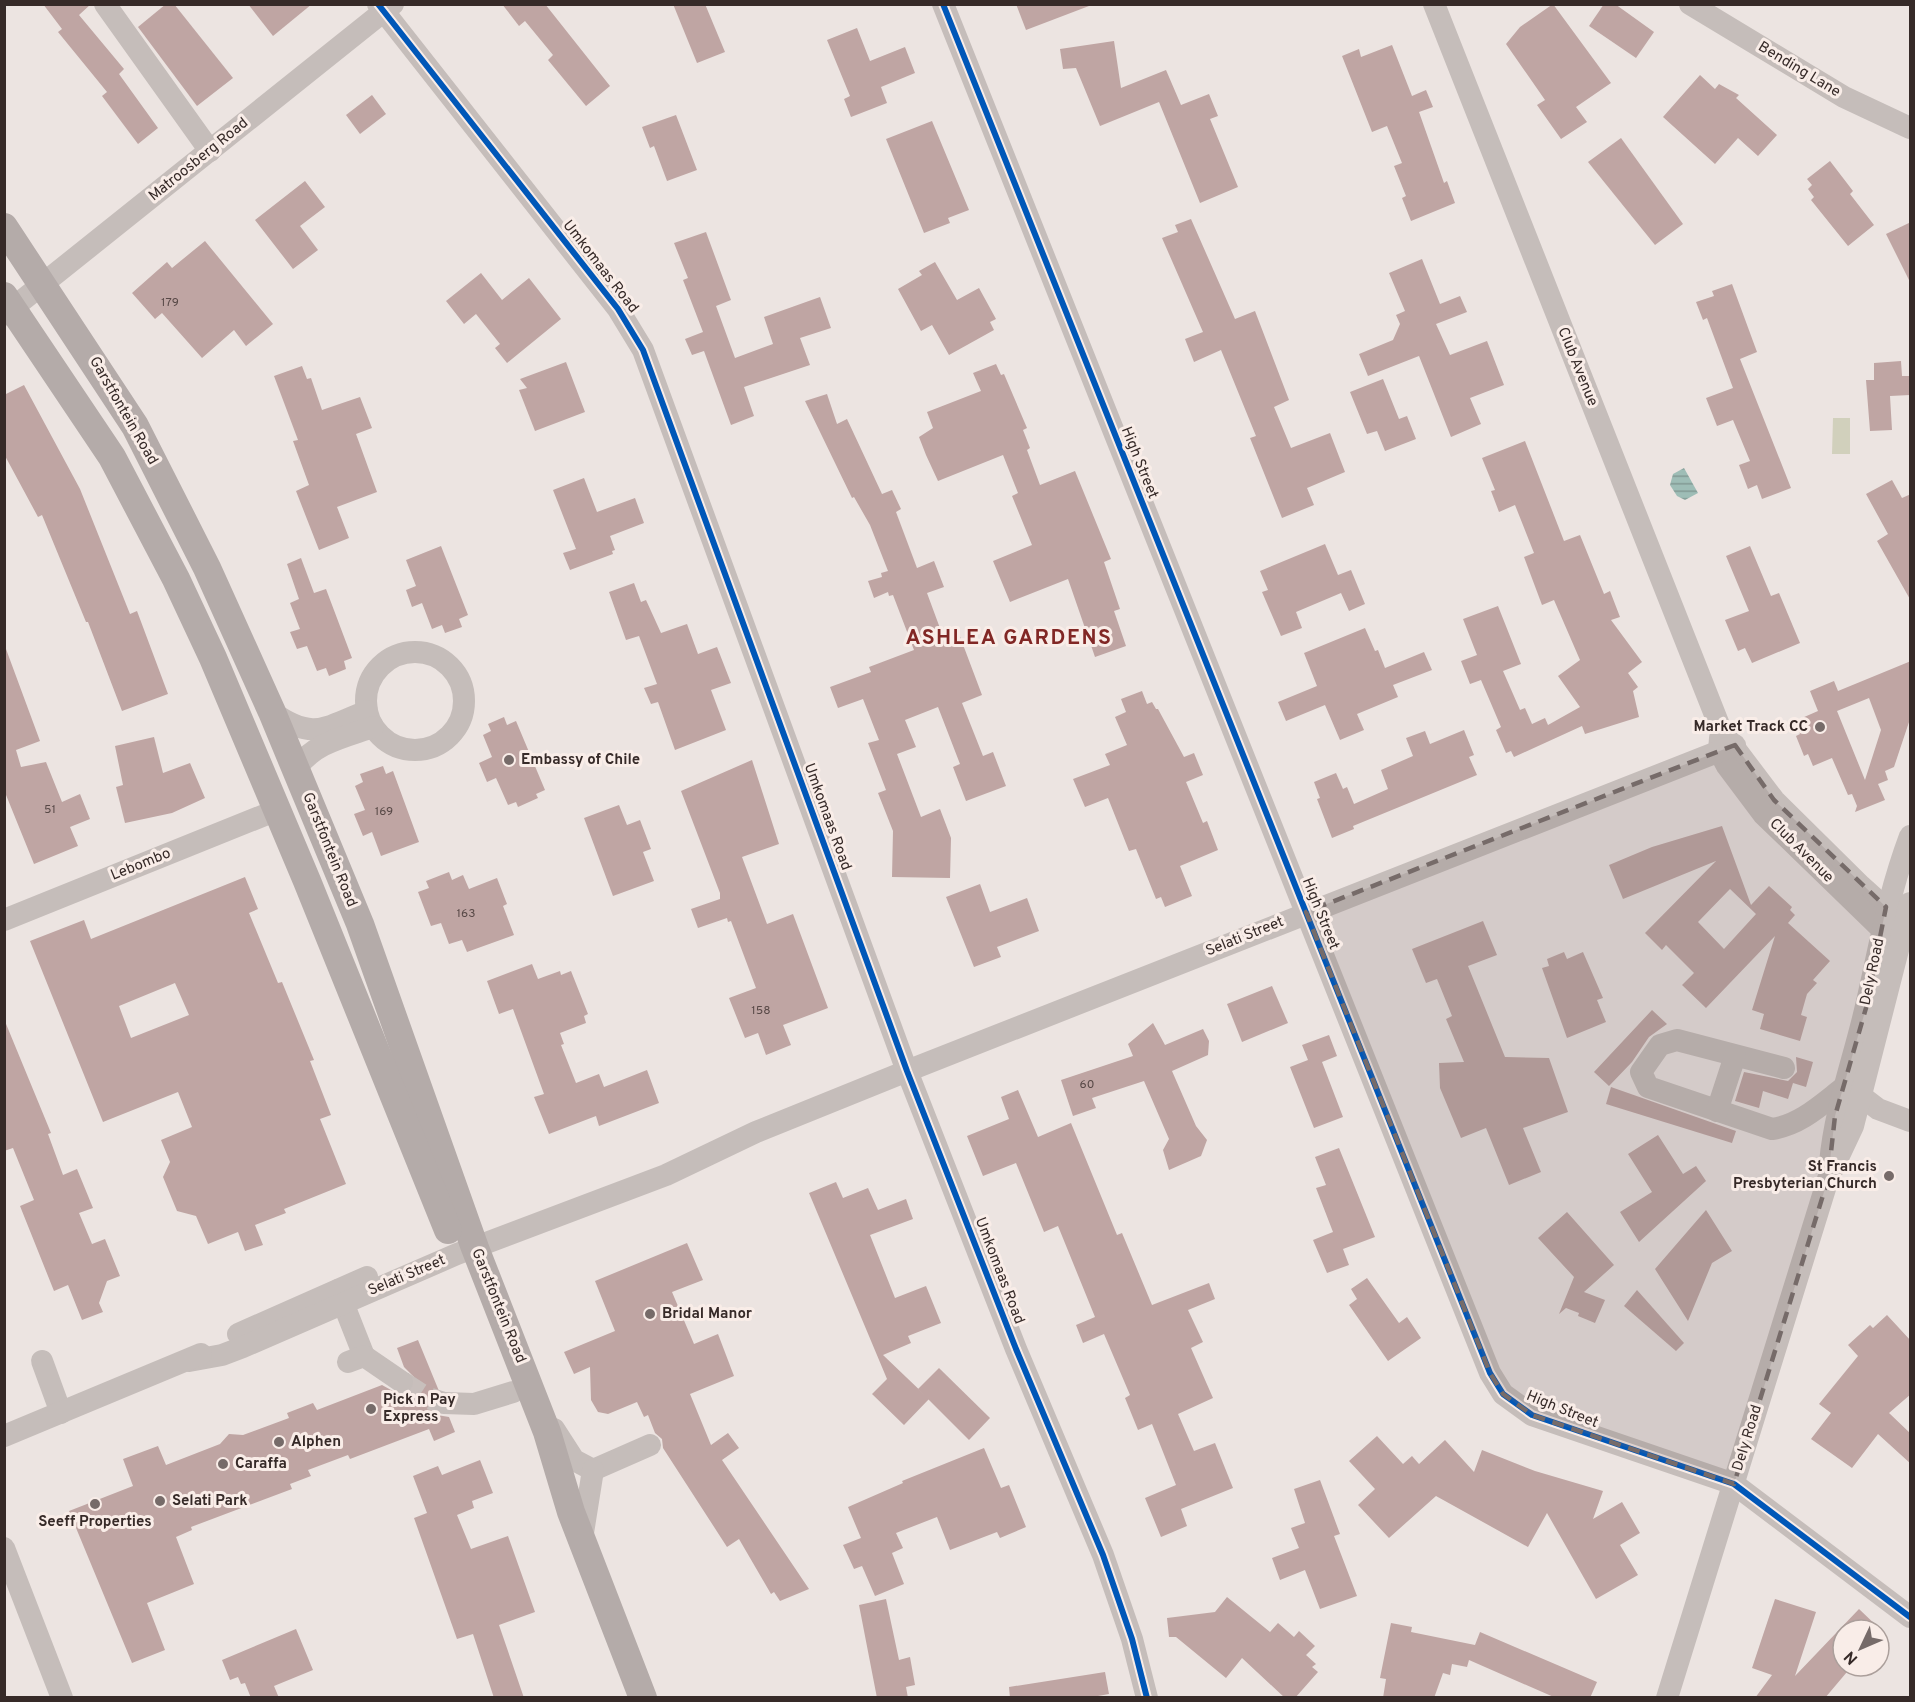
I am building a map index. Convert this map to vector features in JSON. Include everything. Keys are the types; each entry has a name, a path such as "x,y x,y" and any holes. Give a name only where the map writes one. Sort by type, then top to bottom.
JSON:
{"main road":[{"name":"Garstfontein Road","path":"4,227 45,285 135,426 207,568 272,712 360,924 464,1245"},
{"name":"Garstfontein Road","path":"8,306 112,457 171,569 213,658 464,1245 643,1698"}],"street":[{"path":"105,4 210,151"},
{"name":"High Street","path":"943,4 1490,1373 1503,1394 1532,1415 1734,1484 1911,1617"},
{"name":"Club Avenue","path":"1434,4 1725,742 1727,766 1763,814 1881,929 1906,939"},
{"name":"Bending Lane","path":"1690,4 1844,98 1911,128"},
{"name":"Matroosberg Road","path":"8,306 45,285 385,7"},
{"name":"Umkomaas Road","path":"385,7 618,309 643,350 907,1071 1016,1349 1103,1555 1132,1639 1147,1698"},
{"path":"400,653 430,653 448,665 461,682 465,697 459,725 450,737 438,745 410,750 395,747 370,719 369,682 377,669 400,653"},
{"path":"272,712 297,728 315,730 370,719"},
{"path":"296,769 306,755 370,719"},
{"name":"Selati Street","path":"4,1436 189,1361 238,1333 341,1296 696,1149 756,1132 1725,742"},
{"name":"Club Avenue","path":"1725,742 1774,800 1886,907 1906,939"},
{"name":"Lebombo","path":"7,914 277,810"},
{"name":"Dely Road","path":"1667,1698 1828,1179 1843,1152 1881,929 1886,907 1911,836"},
{"name":"Dely Road","path":"1852,1092 1906,939 1911,903"},
{"path":"1784,1068 1677,1040 1660,1045 1641,1072 1642,1080 1648,1087 1772,1130 1787,1127 1852,1092 1878,1109 1911,1121"},
{"path":"1717,1111 1735,1056"},
{"path":"341,1296 356,1359 402,1383"},
{"path":"42,1361 62,1413"},
{"path":"444,1403 474,1404 523,1393 567,1452 583,1466 593,1470 650,1445"},
{"path":"582,1539 593,1470"},
{"path":"4,1548 62,1698"}],"highlighted area":[{"path":"1735,745 1774,800 1886,907 1866,1008 1835,1116 1828,1179 1734,1484 1532,1415 1503,1394 1490,1373 1306,912"}],"green space":[{"path":"1833,418 1850,418 1850,454 1832,454"}],"water":[{"path":"1684,468 1698,493 1685,500 1677,496 1670,485 1673,474"}],"building":[{"path":"43,4 91,4 79,15 124,69 119,74 158,128 138,144 102,96 107,92 58,32 62,29"},
{"path":"166,4 174,4 233,78 197,106 138,27"},
{"path":"248,4 312,4 273,36"},
{"path":"502,4 545,4 610,86 586,106 548,60 553,55 525,21 519,26"},
{"path":"673,4 705,4 725,52 697,63"},
{"path":"1016,4 1089,4 1089,6 1026,30"},
{"path":"1553,4 1611,83 1576,107 1587,122 1561,139 1537,105 1545,100 1506,44 1520,27"},
{"path":"1604,4 1615,4 1654,32 1636,58 1589,26"},
{"path":"857,28 870,61 905,47 915,73 881,87 887,103 851,117 844,99 850,96 827,40"},
{"path":"1114,41 1121,88 1166,70 1181,105 1209,94 1218,116 1210,119 1238,187 1200,203 1159,102 1100,126 1076,68 1063,69 1060,49"},
{"path":"1392,45 1412,96 1426,90 1433,107 1419,112 1444,183 1447,181 1455,203 1411,221 1402,198 1406,196 1394,166 1402,163 1387,126 1372,132 1342,56 1359,49 1361,57"},
{"path":"1700,75 1715,89 1719,84 1739,95 1736,98 1777,135 1758,156 1738,138 1715,164 1663,117"},
{"path":"372,95 386,114 360,134 346,115"},
{"path":"676,115 697,170 667,181 654,146 650,148 642,127"},
{"path":"932,121 969,210 948,218 950,223 924,233 886,139"},
{"path":"1621,138 1683,224 1655,245 1588,162"},
{"path":"1830,161 1853,191 1850,194 1874,225 1848,246 1811,200 1814,197 1808,189 1812,185 1807,179"},
{"path":"305,181 325,207 300,226 318,250 293,269 255,220"},
{"path":"1191,219 1235,319 1255,311 1289,400 1274,407 1291,448 1330,433 1345,472 1307,488 1314,505 1282,518 1250,438 1256,436 1221,350 1194,362 1185,339 1203,332 1162,238 1178,232 1175,225"},
{"path":"1911,222 1911,284 1886,234"},
{"path":"706,232 731,300 716,306 735,358 773,344 764,317 820,297 831,328 800,338 810,365 744,387 754,416 731,425 704,351 692,355 685,339 703,332 683,280 688,278 674,243"},
{"path":"205,241 273,324 246,346 234,330 202,358 162,313 155,319 132,293 167,262 172,268"},
{"path":"1422,259 1440,304 1460,296 1467,312 1436,324 1450,355 1487,341 1504,385 1470,398 1481,424 1451,437 1419,356 1368,376 1359,354 1393,340 1400,324 1396,315 1405,311 1389,273"},
{"path":"935,262 957,300 979,288 996,319 990,322 994,330 949,355 932,325 921,331 898,289 922,275 919,271"},
{"path":"481,273 502,300 529,278 561,319 507,363 495,348 500,344 476,314 464,324 446,301"},
{"path":"1732,284 1757,352 1740,359 1791,488 1762,499 1757,485 1748,489 1739,465 1750,461 1733,420 1717,426 1706,398 1733,388 1707,318 1703,320 1696,302 1714,296 1712,291"},
{"path":"1901,361 1902,376 1909,376 1910,395 1890,396 1892,430 1870,431 1866,380 1874,380 1874,363"},
{"path":"566,362 585,412 535,431 519,390 527,388 520,379"},
{"path":"996,364 1001,375 1004,374 1027,428 1023,430 1030,448 1027,450 1040,485 1075,471 1111,559 1104,562 1120,609 1114,611 1126,646 1095,657 1068,579 1010,602 993,561 1032,545 1012,496 1018,493 1003,455 938,481 926,455 919,437 933,428 927,412 981,391 973,373"},
{"path":"302,366 307,379 311,378 322,410 360,397 372,428 356,434 377,492 337,507 349,538 319,550 296,491 309,485 293,441 298,440 274,376"},
{"path":"1383,379 1399,419 1407,416 1416,439 1385,451 1377,431 1367,434 1350,392"},
{"path":"24,385 80,489 130,614 137,611 168,694 122,711 88,622 86,622 42,515 38,517 4,454 4,395"},
{"path":"827,394 837,424 847,419 882,494 892,490 901,509 896,512 917,568 934,561 944,587 927,593 944,639 959,634 982,695 962,703 983,756 993,752 1006,786 966,801 953,767 960,764 938,707 905,720 916,747 897,754 921,817 940,809 951,838 950,878 892,877 893,831 878,793 886,790 868,743 879,740 863,699 838,708 830,687 871,672 869,667 914,650 893,595 889,596 888,592 874,598 868,581 882,577 881,573 888,571 870,525 854,497 852,498 805,401"},
{"path":"1525,441 1564,541 1580,535 1604,594 1610,591 1620,617 1611,620 1642,662 1628,673 1638,687 1633,691 1639,717 1585,734 1582,726 1514,757 1511,751 1506,753 1496,730 1501,727 1481,680 1470,684 1461,661 1477,655 1463,619 1498,606 1521,664 1503,671 1520,710 1525,708 1532,724 1545,718 1548,725 1580,707 1558,676 1580,660 1554,600 1542,605 1524,557 1534,553 1515,505 1499,512 1491,491 1495,490 1482,458"},
{"path":"584,478 597,512 635,498 644,523 610,536 615,550 612,551 613,554 570,570 563,553 576,549 553,490"},
{"path":"1892,480 1902,498 1911,494 1911,601 1877,541 1888,534 1866,494"},
{"path":"1325,544 1338,575 1351,570 1365,604 1349,611 1341,593 1296,612 1302,628 1281,636 1262,592 1268,590 1260,571"},
{"path":"441,546 468,615 459,619 462,627 445,633 442,625 432,629 422,603 412,607 406,590 416,586 406,560"},
{"path":"1750,546 1771,596 1779,593 1800,643 1752,663 1745,648 1738,651 1725,620 1749,611 1726,556"},
{"path":"301,558 314,593 326,589 352,658 344,661 346,669 329,676 326,668 317,671 307,646 297,649 290,632 300,629 290,603 299,599 287,564"},
{"path":"634,583 641,602 646,600 661,633 687,624 698,654 717,647 731,683 711,690 726,730 675,750 658,702 651,704 644,688 657,684 639,636 626,640 609,592"},
{"path":"1365,628 1385,668 1424,652 1432,670 1393,685 1398,697 1357,714 1364,730 1340,740 1325,705 1286,721 1278,702 1317,686 1304,653"},
{"path":"6,649 40,741 16,750 21,767 46,762 62,802 80,794 90,819 70,827 78,846 34,864 4,790"},
{"path":"1911,661 1911,716 1894,767 1885,771 1888,780 1878,784 1885,800 1855,812 1857,806 1852,794 1848,795 1832,758 1813,766 1808,754 1804,756 1796,736 1800,734 1795,721 1818,711 1810,691 1834,681 1838,691","holes":["1869,698 1881,730 1865,780 1837,711"]},
{"path":"1142,691 1147,704 1152,702 1158,709 1184,757 1194,753 1203,775 1186,782 1203,823 1207,821 1218,850 1180,866 1192,896 1165,907 1161,897 1156,899 1136,849 1129,851 1108,798 1085,807 1073,779 1110,765 1105,754 1127,745 1115,717 1126,712 1121,699"},
{"name":"Embassy of Chile","path":"504,717 507,725 516,721 545,790 536,794 538,798 518,807 516,802 508,805 496,778 487,782 479,763 492,757 483,735 491,731 488,724"},
{"path":"1464,730 1474,755 1469,757 1477,775 1353,826 1354,829 1332,838 1317,799 1320,798 1314,782 1336,773 1343,789 1347,787 1354,804 1388,789 1381,770 1413,756 1406,738 1425,731 1430,744"},
{"path":"154,737 163,773 190,763 205,798 172,813 125,823 116,787 123,785 115,746"},
{"path":"752,760 779,844 742,857 767,924 793,914 828,1008 783,1025 791,1045 766,1055 758,1033 745,1038 729,998 756,988 731,921 728,922 727,918 698,928 691,909 720,899 720,893 681,791"},
{"path":"383,766 386,774 393,771 419,842 381,856 372,832 363,836 354,814 365,810 355,786 363,782 360,774"},
{"path":"619,805 627,825 640,820 651,849 643,852 654,881 613,896 584,818"},
{"path":"1722,826 1751,905 1769,886 1792,907 1790,910 1795,915 1788,923 1830,961 1813,980 1817,983 1807,994 1801,1015 1807,1017 1800,1041 1760,1029 1764,1014 1752,1010 1775,936 1706,1008 1682,985 1694,973 1666,945 1662,950 1645,933 1716,861 1623,899 1609,865 1652,847","holes":["1730,889 1756,914 1724,949 1698,922"]},
{"path":"449,872 452,880 463,875 469,889 497,878 507,904 503,906 514,935 467,952 462,940 449,944 441,923 431,926 418,892 429,888 426,881"},
{"path":"245,877 258,909 249,913 278,983 282,982 314,1060 310,1061 331,1115 320,1119 346,1184 284,1209 286,1213 255,1225 263,1245 245,1251 238,1232 208,1244 196,1216 177,1211 163,1177 170,1162 161,1140 192,1127 178,1092 103,1122 30,941 84,920 91,939","holes":["175,983 189,1015 131,1038 119,1006"]},
{"path":"980,884 990,912 1027,898 1039,931 997,947 1001,957 974,967 946,897"},
{"path":"1483,921 1497,955 1468,966 1505,1057 1549,1058 1568,1112 1523,1128 1541,1172 1509,1185 1486,1128 1461,1138 1440,1088 1439,1063 1464,1062 1446,1019 1452,1016 1437,979 1426,983 1412,949"},
{"path":"1564,952 1567,959 1583,952 1603,998 1597,1000 1606,1022 1567,1038 1542,968 1549,966 1547,959"},
{"path":"532,964 538,979 560,971 561,975 571,971 588,1014 584,1016 586,1023 560,1033 564,1044 561,1045 576,1083 599,1074 604,1087 647,1070 659,1103 599,1126 596,1116 549,1134 534,1097 544,1094 513,1009 499,1014 487,981"},
{"path":"1272,986 1288,1023 1242,1042 1227,1004"},
{"path":"1652,1010 1667,1024 1649,1037 1632,1062 1609,1086 1594,1072"},
{"path":"4,1019 51,1133 48,1134 63,1175 77,1169 93,1208 79,1213 92,1244 105,1239 120,1276 107,1281 99,1303 103,1312 82,1320 68,1285 54,1291 20,1206 34,1200 13,1148 4,1151"},
{"path":"1153,1023 1165,1045 1203,1029 1209,1041 1208,1055 1172,1071 1196,1126 1207,1140 1201,1156 1169,1170 1163,1150 1169,1139 1144,1081 1092,1098 1096,1108 1073,1116 1061,1080 1133,1056 1128,1044"},
{"path":"1329,1035 1337,1056 1322,1062 1343,1117 1314,1128 1290,1067 1308,1060 1302,1045"},
{"path":"1796,1057 1813,1062 1806,1087 1793,1083 1788,1099 1763,1091 1759,1108 1735,1101 1744,1072 1788,1081 1797,1072"},
{"path":"1611,1087 1736,1131 1732,1143 1606,1104"},
{"path":"1018,1090 1038,1137 1071,1123 1117,1235 1122,1233 1152,1305 1209,1283 1215,1299 1188,1310 1203,1342 1191,1348 1213,1398 1178,1414 1194,1451 1215,1443 1233,1488 1181,1509 1187,1526 1161,1537 1145,1498 1176,1485 1152,1424 1138,1430 1125,1398 1130,1395 1104,1334 1083,1343 1076,1325 1095,1317 1058,1226 1044,1232 1016,1163 983,1176 967,1136 1009,1119 1001,1097"},
{"path":"1658,1135 1683,1174 1696,1166 1706,1181 1639,1242 1620,1212 1652,1192 1628,1154"},
{"path":"1339,1148 1375,1237 1343,1249 1349,1265 1327,1273 1313,1240 1333,1232 1316,1188 1326,1185 1315,1157"},
{"path":"836,1182 843,1198 868,1188 878,1210 906,1199 913,1219 870,1235 895,1298 926,1286 941,1323 908,1336 911,1343 883,1355 929,1399 904,1425 872,1394 887,1379 809,1193"},
{"path":"1706,1210 1732,1251 1712,1263 1688,1321 1655,1269"},
{"path":"1567,1212 1614,1265 1584,1292 1605,1300 1595,1323 1566,1308 1559,1314 1574,1277 1538,1238"},
{"path":"687,1243 703,1280 672,1292 694,1344 718,1334 734,1376 690,1394 711,1445 728,1433 739,1448 722,1460 809,1589 780,1601 774,1592 771,1594 739,1539 727,1547 663,1448 662,1439 655,1433 648,1415 644,1417 637,1402 608,1414 598,1412 591,1400 590,1367 574,1374 564,1352 615,1331 595,1281"},
{"path":"1367,1278 1399,1323 1407,1317 1421,1338 1388,1361 1349,1305 1357,1299 1351,1289"},
{"path":"1637,1290 1684,1343 1676,1351 1624,1306"},
{"path":"1887,1315 1911,1341 1911,1394 1889,1413 1911,1434 1911,1464 1878,1434 1852,1468 1811,1439 1831,1413 1819,1404 1858,1356 1848,1345 1870,1325 1873,1328"},
{"path":"418,1340 439,1391 432,1396 432,1409 437,1415 449,1417 455,1432 434,1441 429,1429 350,1459 348,1455 308,1470 311,1476 290,1484 292,1489 191,1527 192,1530 176,1537 194,1584 147,1603 165,1650 132,1663 69,1511 133,1486 123,1459 158,1446 166,1465 220,1444 229,1434 243,1435 289,1418 287,1413 313,1403 317,1410 382,1385 400,1395 408,1394 413,1389 414,1377 404,1367 397,1348"},
{"path":"939,1368 990,1418 969,1440 918,1389"},
{"path":"1377,1436 1403,1464 1412,1456 1419,1464 1445,1440 1474,1472 1482,1450 1535,1471 1603,1491 1593,1519 1622,1502 1640,1533 1620,1545 1638,1575 1596,1599 1547,1513 1528,1547 1436,1496 1389,1538 1358,1505 1375,1489 1349,1461"},
{"path":"984,1448 1001,1488 1009,1485 1026,1527 1000,1538 997,1532 950,1550 937,1517 896,1533 903,1548 892,1553 904,1584 875,1596 862,1566 854,1569 843,1545 861,1538 848,1507 903,1483 902,1481"},
{"path":"480,1460 493,1493 472,1501 474,1508 457,1515 471,1549 508,1536 535,1612 499,1625 524,1698 494,1698 473,1634 457,1639 414,1518 427,1513 413,1476 438,1466 442,1475"},
{"path":"1320,1480 1340,1534 1334,1536 1357,1596 1320,1609 1305,1570 1280,1580 1272,1558 1299,1548 1291,1528 1305,1523 1294,1489"},
{"path":"1227,1597 1270,1632 1278,1623 1294,1637 1299,1631 1315,1646 1306,1655 1316,1664 1312,1667 1318,1672 1295,1698 1285,1698 1242,1658 1226,1678 1176,1637 1169,1637 1167,1618 1215,1612"},
{"path":"886,1599 899,1660 910,1657 915,1685 906,1687 908,1698 877,1698 859,1605"},
{"path":"1775,1599 1816,1612 1795,1676 1831,1638 1831,1678 1842,1678 1825,1698 1755,1698 1772,1675 1752,1668"},
{"path":"1859,1609 1868,1618 1850,1618"},
{"path":"1391,1623 1412,1627 1411,1632 1475,1645 1480,1632 1597,1682 1590,1698 1556,1698 1469,1660 1467,1667 1452,1664 1450,1675 1443,1673 1434,1698 1383,1698 1386,1679 1380,1678"},
{"path":"296,1629 313,1670 274,1686 279,1698 251,1698 245,1683 241,1684 238,1677 230,1680 222,1660"},
{"path":"1105,1672 1109,1694 1087,1698 1010,1698 1009,1687"}],"tunnel":[{"path":"402,1382 425,1397 444,1403"}],"cycle path":[{"path":"378,4 618,309 643,350 907,1071 1016,1349 1103,1555 1132,1639 1147,1698"},
{"path":"943,4 1490,1373 1503,1394 1532,1415 1734,1484 1910,1617"}],"place":[{"name":"Market Track CC","path":"1820,727"},
{"name":"Embassy of Chile","path":"509,760"},
{"name":"St Francis Presbyterian Church","path":"1889,1176"},
{"name":"Bridal Manor","path":"650,1314"},
{"name":"Pick n Pay Express","path":"371,1409"},
{"name":"Alphen","path":"279,1442"},
{"name":"Caraffa","path":"223,1464"},
{"name":"Selati Park","path":"160,1501"},
{"name":"Seeff Properties","path":"95,1504"}],"district":[{"name":"ASHLEA GARDENS","path":"1009,638"}]}
